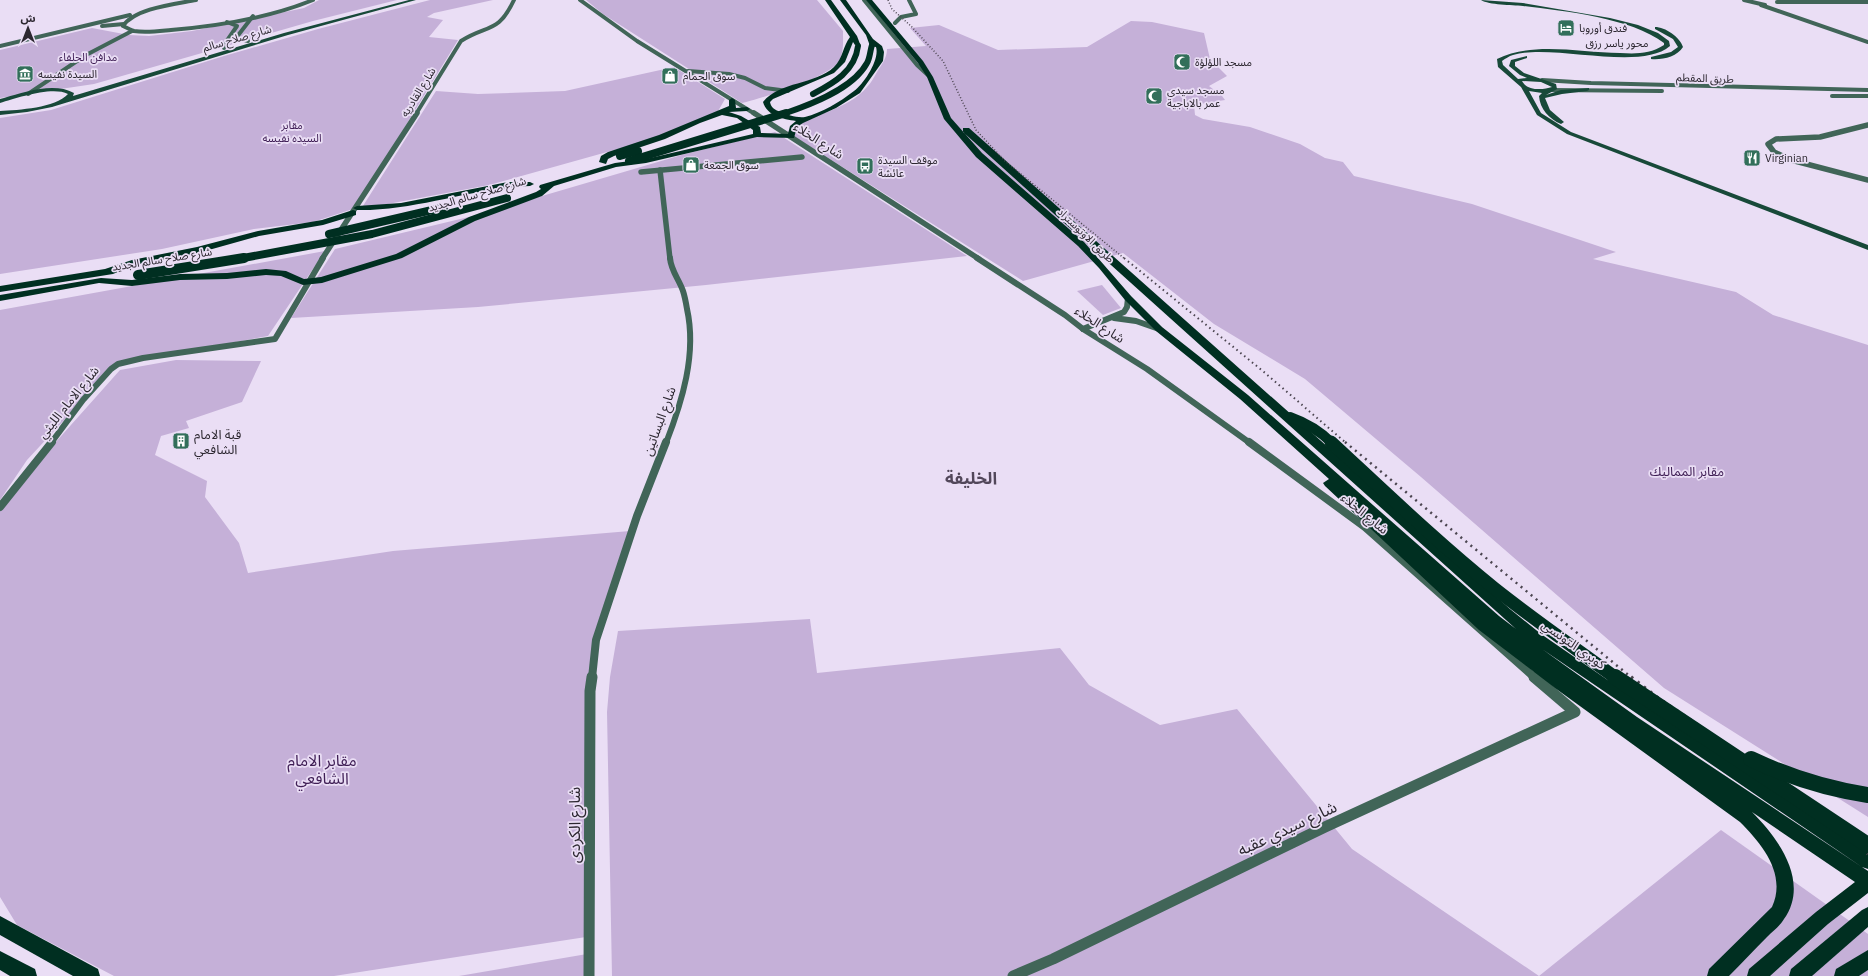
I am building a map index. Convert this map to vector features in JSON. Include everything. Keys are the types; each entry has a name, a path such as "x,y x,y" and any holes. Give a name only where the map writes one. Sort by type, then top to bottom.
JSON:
{"highway":[{"name":"شارع صلاح سالم الجديد","path":"504,195 530,184 785,106 827,87 846,73 855,59 858,46 854,36 828,0"},
{"path":"615,165 646,161 757,135 791,136 794,126 803,119 834,107 858,92 881,58 879,46 872,43 842,0"},
{"path":"869,0 885,15"},
{"path":"877,0 885,15"},
{"name":"طريق الاوتوستراد","path":"885,15 921,62 930,77 948,119 986,163 1081,244 1102,266 1128,298 1162,332 1244,397 1302,449"},
{"name":"طريق الاوتوستراد","path":"885,15 895,23 932,65 950,107 960,123 976,141 1290,417"},
{"path":"803,119 781,116 766,105 766,102 770,98 820,78 835,69 845,58 849,43 854,36"},
{"name":"شارع صلاح سالم الجديد","path":"0,298 101,281 141,271 295,249 365,235 504,195 550,185 791,111 820,99 842,88 860,73 869,61 872,43"},
{"path":"603,162 604,158 611,154 662,137 697,121 726,111 733,107 732,100"},
{"path":"726,111 746,109"},
{"path":"726,111 739,117 757,129 757,135"},
{"path":"107,272 139,262 198,250 253,235 315,224 355,211 390,207 494,186 530,184"},
{"path":"101,281 132,283 187,276 227,276 272,272 287,275 307,282 349,273 400,256 472,219 539,194 550,185"},
{"name":"شارع صلاح سالم الجديد","path":"0,289 107,272 141,271"},
{"path":"0,281 48,274 76,277"},
{"path":"0,305 40,297 70,286"},
{"path":"1146,317 1162,319 1168,317 1171,313"},
{"path":"1162,332 1177,330 1191,331"},
{"path":"1290,417 1307,423 1317,429 1398,504 1516,605 1575,649 1868,845"},
{"name":"كوبري التونسي","path":"1290,417 1490,599 1536,638 1614,692 1868,861"},
{"path":"1302,449 1494,620 1526,645 1601,701 1868,881 1822,918 1756,976"},
{"path":"1302,449 1313,466 1331,486 1484,626 1566,688 1729,804 1762,834 1774,851 1782,868 1786,885 1784,900 1778,913 1716,976"},
{"path":"1702,734 1776,771 1818,785 1868,795"},
{"path":"1798,976 1868,916"},
{"path":"0,925 91,976"},
{"path":"1843,976 1868,959"},
{"path":"0,960 28,976"}],"main road":[{"name":"شارع صلاح سالم","path":"0,101 48,91 70,92 248,41 400,0"},
{"name":"شارع صلاح سالم","path":"1,113 46,106 270,38 414,0"},
{"name":"محور ياسر رزق","path":"1483,0 1623,22 1650,31 1661,36 1667,42 1667,46 1664,50 1645,54 1530,52 1504,56 1499,60 1500,66 1522,85 1539,114 1550,123 1569,133 1868,248"},
{"name":"محور ياسر رزق","path":"1507,0 1636,22 1668,33 1678,40 1681,45 1680,50 1674,54 1654,58 1536,56 1518,58 1511,62 1512,66 1516,70 1540,80"},
{"path":"1550,90 1535,90 1522,85 1525,79 1540,80 1554,85 1554,88 1542,96 1546,109 1553,117 1577,131 1868,242"},
{"path":"1542,100 1562,92 1588,89"},
{"path":"66,100 71,95 70,92"}],"street":[{"path":"179,4 184,0"},
{"path":"0,46 196,0"},
{"path":"124,24 126,29 132,31 147,33 169,32 294,8 313,0"},
{"name":"شارع القادريه","path":"275,339 307,282 355,211 461,41 472,34 495,27 507,14 514,0"},
{"name":"شارع الخلاء","path":"580,0 637,41 869,186 900,209 1065,315 1083,329 1134,360 1344,510 1365,527 1458,611 1576,712"},
{"path":"864,0 918,65 930,77"},
{"path":"895,23 902,17 916,14 909,0"},
{"path":"1744,0 1868,42"},
{"path":"1761,5 1776,2 1868,2"},
{"path":"1776,2 1868,38"},
{"path":"0,49 92,27 124,24 129,18 139,14"},
{"path":"248,41 236,38 253,16"},
{"path":"224,22 237,26 224,45 224,48"},
{"path":"28,94 86,55 132,31"},
{"path":"48,91 66,73 67,68"},
{"path":"686,71 729,74 745,78 765,88 788,91"},
{"name":"طريق المقطم","path":"1540,80 1590,84 1868,90"},
{"name":"طريق المقطم","path":"1550,90 1588,89 1666,91"},
{"path":"1823,96 1868,96"},
{"path":"1868,125 1815,138 1776,139 1768,144 1774,152 1784,157 1868,180"},
{"path":"640,172 802,157"},
{"name":"شارع البساتين","path":"590,674 596,640 637,516 673,424 686,380 690,322 683,291 672,271 660,170"},
{"path":"1083,329 1114,318 1124,312 1129,303 1128,298"},
{"path":"1114,318 1136,321 1162,332"},
{"name":"شارع الامام الليثي","path":"0,507 32,469 83,400 111,369 118,364 143,358 275,339"},
{"name":"شارع الكردى","path":"589,976 590,674"},
{"name":"شارع سيدي عقبه","path":"1013,976 1325,827 1576,712"}],"green space":[{"name":"مدافن الحلفاء","path":"319,0 397,0 313,21 94,84 0,98 0,50 92,28 129,35 149,36 192,31 304,8"},
{"name":"مقابر السيده نفيسه","path":"430,0 493,0 434,13 427,17 443,20 429,37 458,40 356,207 353,209 313,222 254,229 162,249 0,274 0,118 51,110 224,56 318,29"},
{"path":"586,0 817,0 843,31 842,54 839,61 833,67 822,74 764,97 742,103 603,14"},
{"name":"مقابر المماليك","path":"1131,21 1152,22 1204,33 1210,59 1227,76 1209,86 1225,100 1194,105 1195,115 1203,119 1250,127 1300,144 1325,158 1343,162 1354,176 1472,204 1616,252 1593,259 1736,292 1773,315 1868,345 1868,817 1664,688 1421,477 1305,379 1214,324 1123,253 1023,281 787,132 807,120 839,107 859,95 870,84 882,64 887,49 926,46 910,28 939,25 998,50 1087,47"},
{"path":"674,67 725,99 717,113 650,140 489,185 361,209 436,91 478,94 565,91"},
{"path":"775,132 967,256 706,285 478,307 291,318 335,249 477,215 685,154"},
{"path":"325,251 268,336 116,364 27,460 0,500 0,310"},
{"path":"1102,285 1121,308 1103,315 1077,291"},
{"name":"مقابر الامام الشافعي","path":"176,360 261,361 242,402 186,421 189,428 161,436 155,455 207,481 205,497 239,543 248,573 393,551 630,531 593,644 586,937 334,976 114,976 17,925 0,897 0,511 46,453 120,370"},
{"path":"810,619 817,673 1060,648 1089,685 1160,725 1237,709 1352,849 1539,976 612,976 607,712 610,677 618,631"},
{"path":"1721,830 1868,934 1868,976 1539,976"},
{"path":"587,954 586,976 459,976"}],"railway":[{"path":"888,0 892,9 911,26 943,61 976,130 1005,161 1125,259"},
{"path":"1124,258 1264,372 1346,443"},
{"path":"1345,442 1632,678"},
{"path":"1631,677 1658,698 1839,821 1868,854"}],"place":[{"name":"فندق أوروبا","path":"1566,28"},
{"name":"مسجد اللؤلؤة","path":"1182,62"},
{"name":"السيدة نفيسه","path":"25,74"},
{"name":"سوق الحمام","path":"670,76"},
{"name":"مسجد سيدى عمر بالاباجية","path":"1154,96"},
{"name":"Virginian","path":"1752,158"},
{"name":"سوق الجمعة","path":"691,165"},
{"name":"موقف السيدة عائشة","path":"865,166"},
{"name":"قبة الامام الشافعي","path":"181,441"}],"district":[{"name":"الخليفة","path":"971,478"}]}
